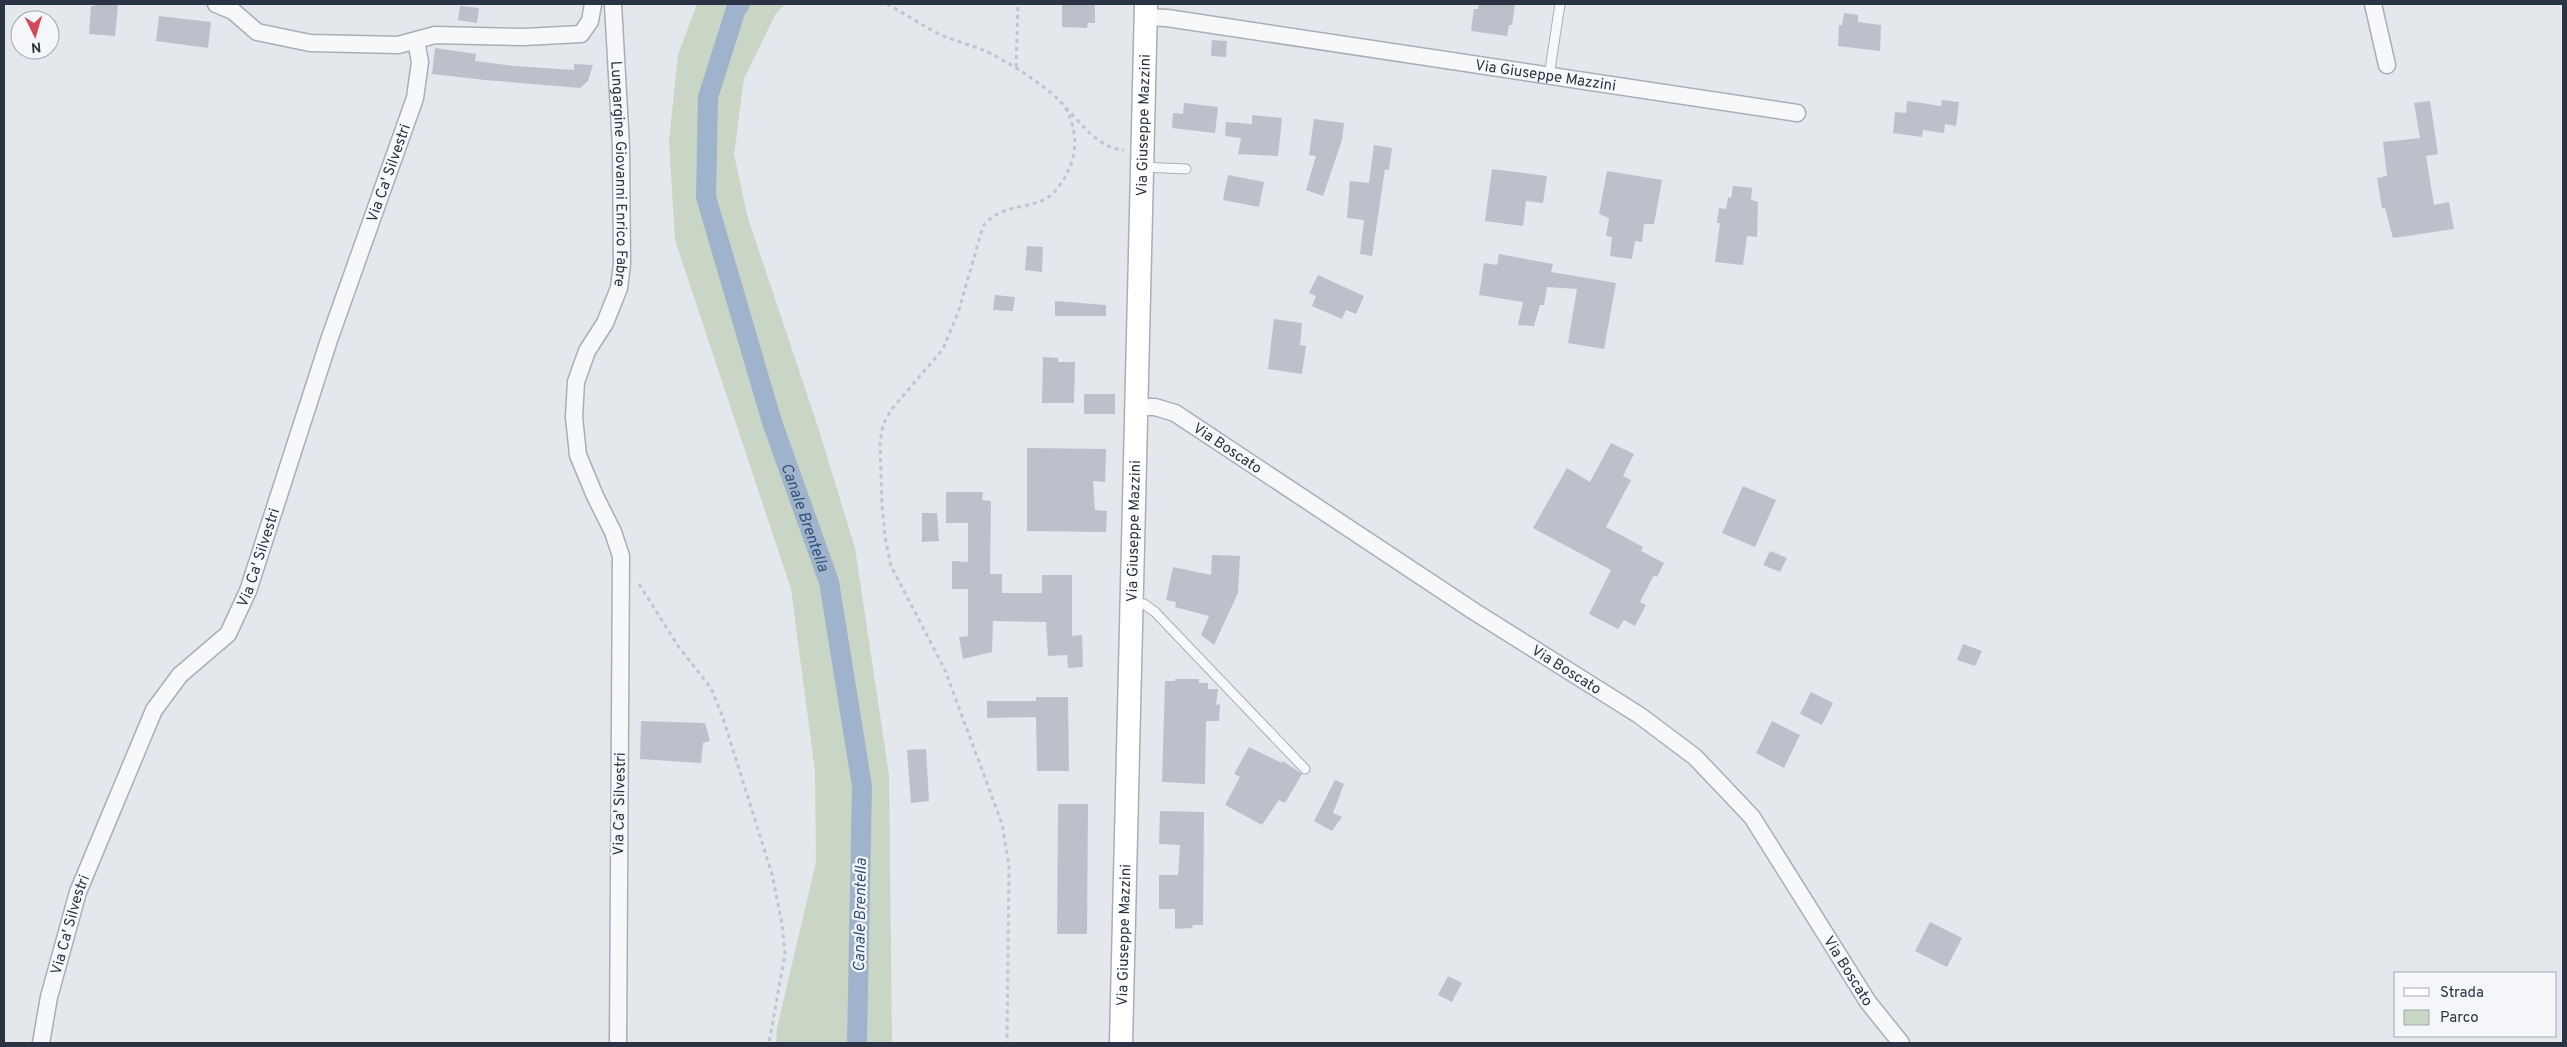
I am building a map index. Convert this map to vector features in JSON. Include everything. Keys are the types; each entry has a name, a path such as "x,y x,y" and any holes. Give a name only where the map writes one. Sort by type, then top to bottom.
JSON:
{"main road":[{"name":"Via Giuseppe Mazzini","path":"1121,1043 1130,603 1146,11"}],"street":[{"path":"216,4 233,11 257,32 288,40 352,46 398,45 435,34 524,37 581,34 590,21 593,4"},
{"name":"Lungargine Giovanni Enrico Fabre","path":"613,4 622,147 622,264 619,288 605,323 587,351 576,382 574,417 578,455 613,532 619,547 622,564"},
{"path":"2373,4 2387,65"},
{"name":"Via Giuseppe Mazzini","path":"1146,11 1157,16 1797,114"},
{"name":"Via Ca' Silvestri","path":"41,1043 49,997 78,892 154,710 180,675 228,634 248,592 329,340 414,98 420,62 416,41"},
{"name":"Via Boscato","path":"1135,407 1155,407 1176,414 1475,612 1639,715 1695,757 1752,816 1868,1002 1901,1043"},
{"name":"Via Ca' Silvestri","path":"618,1043 622,564"}],"lane":[{"path":"1549,76 1560,4"},
{"path":"1142,159 1186,168"},
{"path":"1130,603 1144,604 1155,612 1304,769"}],"path":[{"path":"887,4 938,33 984,50 1016,67 1065,108 1100,142 1112,149 1142,159"},
{"path":"1016,67 1018,4"},
{"path":"1006,1043 1009,865 1002,824 945,670 892,566 885,537 880,443 883,424 891,410 943,349 959,310 984,226 992,216 1002,210 1046,200 1068,174 1075,156 1076,144 1065,108"},
{"path":"622,564 631,568 648,601 678,646 711,688 723,718 766,856 782,924 784,954 769,1043"}],"green space":[{"path":"697,4 785,4 775,15 744,79 734,154 747,215 818,427 855,548 889,775 892,1043 776,1043 777,1028 816,862 815,772 791,589 675,240 669,141 678,55"}],"building":[{"path":"95,4 118,5 115,36 89,34 91,6 95,6"},
{"path":"1062,4 1095,4 1095,23 1088,23 1087,28 1062,27"},
{"path":"1479,4 1515,4 1512,25 1509,25 1507,36 1471,31 1474,9 1478,9"},
{"path":"460,6 479,8 477,23 458,20"},
{"path":"1844,13 1858,15 1858,22 1881,25 1880,51 1838,46 1839,25 1842,25"},
{"path":"159,16 211,22 208,48 156,41"},
{"path":"1212,40 1227,41 1226,57 1211,56"},
{"path":"435,48 476,54 475,61 515,66 574,70 574,64 593,65 588,81 580,88 485,80 432,74"},
{"path":"1942,100 1959,102 1956,126 1945,124 1944,133 1923,130 1922,137 1893,133 1895,112 1906,113 1907,101 1941,106"},
{"path":"2430,101 2438,154 2426,156 2434,205 2449,202 2454,229 2393,238 2385,208 2382,208 2377,178 2387,176 2383,142 2420,138 2414,103"},
{"path":"1184,103 1218,107 1215,133 1172,128 1173,113 1183,114"},
{"path":"1252,115 1282,118 1278,156 1238,154 1241,138 1225,136 1226,122 1252,124"},
{"path":"1314,119 1344,123 1342,140 1323,196 1306,190 1316,156 1309,155"},
{"path":"1374,145 1392,148 1389,170 1385,169 1372,256 1360,254 1364,220 1347,218 1350,181 1369,183"},
{"path":"1492,169 1547,176 1543,203 1526,201 1523,226 1485,221"},
{"path":"1607,171 1662,180 1654,224 1644,224 1642,242 1635,241 1632,259 1610,256 1612,237 1606,236 1609,218 1599,214"},
{"path":"1228,175 1264,182 1259,207 1223,200"},
{"path":"1733,186 1752,188 1751,200 1758,202 1757,237 1747,236 1743,265 1715,262 1720,223 1717,223 1719,208 1726,209 1728,197 1731,198"},
{"path":"1027,246 1043,247 1042,272 1025,270"},
{"path":"1499,254 1553,264 1551,272 1616,283 1604,349 1568,343 1577,289 1547,287 1544,305 1540,305 1534,326 1518,325 1523,302 1479,295 1484,263 1497,265"},
{"path":"1318,275 1364,296 1356,314 1346,310 1342,319 1312,306 1316,296 1309,293"},
{"path":"995,295 1015,297 1013,311 993,310"},
{"path":"1055,301 1106,305 1106,316 1055,316"},
{"path":"1274,319 1302,323 1300,345 1306,346 1302,374 1268,369"},
{"path":"1043,357 1058,358 1058,362 1075,362 1074,403 1042,403"},
{"path":"1084,394 1115,394 1115,414 1084,414"},
{"path":"1611,443 1634,454 1623,476 1631,480 1606,527 1643,547 1641,551 1664,563 1657,577 1654,575 1640,602 1646,605 1635,626 1624,620 1618,629 1589,614 1611,570 1533,528 1567,468 1590,482"},
{"path":"1027,448 1106,449 1105,482 1093,481 1095,510 1107,511 1106,532 1027,531"},
{"path":"1743,486 1776,500 1755,547 1722,533"},
{"path":"946,492 983,492 982,500 991,501 990,574 1002,574 1002,593 1042,593 1042,575 1072,575 1072,636 1082,635 1083,667 1068,668 1067,655 1048,656 1046,622 993,621 992,652 963,659 959,637 968,636 968,589 952,589 952,561 968,562 968,523 946,523"},
{"path":"922,513 937,513 939,541 922,542"},
{"path":"1770,551 1787,558 1780,572 1763,565"},
{"path":"1212,555 1240,556 1238,593 1214,645 1201,635 1209,616 1175,607 1176,602 1166,600 1173,567 1211,575"},
{"path":"1963,644 1982,651 1975,666 1957,660"},
{"path":"1175,679 1199,679 1199,683 1208,683 1208,689 1218,689 1216,705 1220,704 1219,721 1206,721 1205,784 1162,782 1165,681 1175,681"},
{"path":"1811,692 1833,703 1822,725 1800,714"},
{"path":"1036,697 1068,697 1069,771 1037,771 1036,717 987,718 987,701 1036,701"},
{"path":"641,721 705,723 710,741 703,743 701,763 640,759"},
{"path":"1772,721 1800,735 1784,768 1756,753"},
{"path":"1249,747 1282,763 1283,761 1302,774 1285,803 1279,800 1262,825 1225,805 1240,777 1234,774"},
{"path":"926,749 929,801 911,803 907,750"},
{"path":"1335,780 1344,784 1333,813 1342,817 1332,831 1314,821"},
{"path":"1058,804 1088,804 1087,934 1057,934"},
{"path":"1160,811 1204,812 1203,925 1175,929 1175,909 1159,909 1159,875 1178,875 1180,845 1159,844"},
{"path":"1930,922 1962,938 1947,967 1915,951"},
{"path":"1448,976 1462,983 1452,1002 1438,995"}],"waterway":[{"name":"Canale Brentella","path":"740,4 736,9 708,97 706,197 772,422 829,582 862,786 857,1043"}]}
